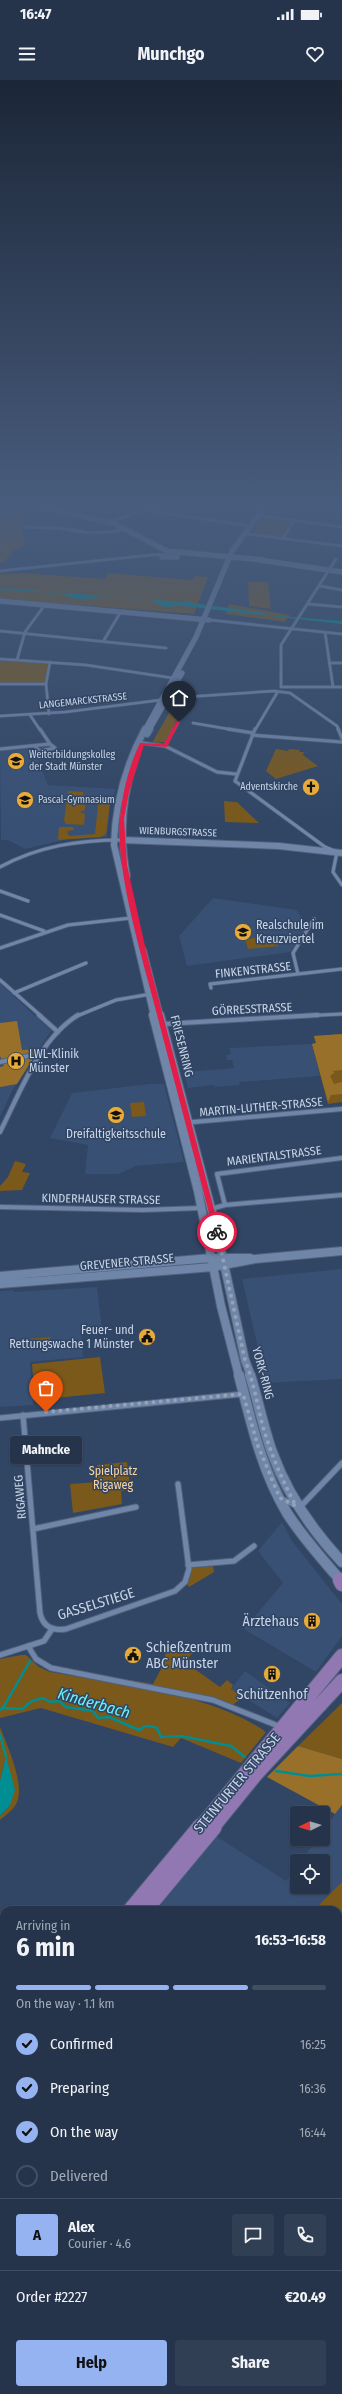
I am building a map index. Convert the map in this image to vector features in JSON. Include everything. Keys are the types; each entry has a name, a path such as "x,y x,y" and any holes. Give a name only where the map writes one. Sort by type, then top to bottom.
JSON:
{"main road":[{"path":"76,609 207,620 211,609"},
{"name":"FRIESENRING","path":"207,620 159,701 128,764 116,812 114,840 131,918 185,1123 211,1209 224,1261"},
{"name":"FRIESENRING","path":"207,620 168,700 142,743 136,756 126,792 122,819 122,840 124,865 152,994 164,1024 212,1262"},
{"name":"WIENBURGSTRASSE","path":"122,840 272,845 339,852"},
{"name":"GREVENER STRASSE","path":"0,1276 255,1259 342,1251"},
{"name":"YORK-RING","path":"224,1261 245,1360 252,1378 264,1429 278,1469 296,1506 317,1535 342,1562"},
{"name":"GREVENER STRASSE","path":"0,1284 212,1262"},
{"name":"YORK-RING","path":"212,1262 243,1394 260,1450 280,1498 309,1544 341,1582"},
{"name":"STEINFURTER STRASSE","path":"135,1906 342,1656"},
{"name":"STEINFURTER STRASSE","path":"147,1906 256,1774 342,1681"}],"street":[{"path":"17,660 25,632 42,609"},
{"path":"281,687 281,645 290,628 305,609"},
{"path":"104,640 120,613"},
{"path":"207,620 342,634"},
{"path":"0,631 104,640 166,648"},
{"path":"325,632 333,687"},
{"path":"0,659 50,662 173,678"},
{"path":"49,714 46,684 50,662"},
{"path":"329,663 342,663"},
{"path":"0,684 46,684"},
{"path":"342,687 281,687 276,691 277,693 252,734 236,774 235,781 325,847 339,852 333,872 342,885"},
{"path":"174,688 177,693 188,697"},
{"path":"276,691 290,693 336,726 342,738"},
{"name":"LANGEMARCKSTRASSE","path":"0,716 49,714 192,697 276,691"},
{"path":"165,746 192,697"},
{"name":"LANGEMARCKSTRASSE","path":"168,700 192,697"},
{"path":"30,714 50,744 55,748 39,751 35,746"},
{"path":"193,723 252,734 342,742"},
{"path":"142,743 165,746 217,772 236,774"},
{"path":"0,749 50,744"},
{"name":"WIENBURGSTRASSE","path":"0,867 20,856 52,844 122,840"},
{"path":"0,891 28,901"},
{"path":"0,915 44,931"},
{"path":"0,948 44,931 68,925 131,918"},
{"name":"FINKENSTRASSE","path":"298,974 293,953 314,919"},
{"path":"14,993 86,964"},
{"name":"FINKENSTRASSE","path":"211,988 209,982 342,969"},
{"path":"0,980 58,1032"},
{"path":"0,1132 27,1082 58,1032 75,1018 95,1009 126,997 152,994"},
{"name":"GÖRRESSTRASSE","path":"164,1024 342,1014"},
{"path":"0,1062 28,1056"},
{"name":"MARTIN-LUTHER-STRASSE","path":"185,1123 342,1109"},
{"name":"MARIENTALSTRASSE","path":"225,1205 217,1174 342,1158"},
{"path":"211,1209 225,1205 342,1195"},
{"name":"KINDERHAUSER STRASSE","path":"0,1207 137,1210 202,1208"},
{"path":"0,1418 243,1394"},
{"name":"RIGAWEG","path":"23,1415 40,1615 44,1624 52,1629"},
{"path":"296,1506 307,1500 342,1463"},
{"name":"GASSELSTIEGE","path":"0,1655 47,1638 52,1629 66,1629 175,1592 185,1583 188,1566 178,1484"},
{"name":"YORK-RING","path":"280,1498 296,1506"},
{"name":"RIGAWEG","path":"33,1529 136,1507"},
{"path":"188,1566 234,1561 254,1546"},
{"path":"28,1646 36,1659 51,1668 213,1700 283,1728"}],"shaded area":[{"path":"209,609 236,609 268,615 342,621 342,624"},
{"path":"33,749 48,785 116,789 110,804 107,837 72,838 25,849 8,840 1,840 0,750"},
{"name":"Realschule im Kreuzviertel","path":"213,898 297,910 307,927 290,952 187,966 179,936"},
{"name":"LWL-Klinik Münster","path":"0,983 51,1031 12,1091 0,1117"},
{"path":"17,1021 22,1050 39,1049 17,1084 0,1087 0,1067 4,1066 0,1056 0,1023"},
{"path":"342,1034 342,1070 333,1071 334,1073 330,1076 334,1084 342,1082 342,1094 331,1095 328,1102 312,1044 316,1043 314,1036"},
{"path":"312,1044 320,1076 239,1082 240,1085 215,1087 214,1085 188,1088 184,1073 234,1068 232,1060 227,1060 226,1055 231,1054 229,1048"},
{"name":"Dreifaltigkeitsschule","path":"149,1084 164,1084 184,1162 136,1166 119,1174 85,1174 88,1145 50,1138 72,1093"},
{"path":"342,1269 342,1379 266,1383 242,1279"},
{"path":"97,1287 102,1329 81,1330 83,1357 30,1362 33,1405 0,1407 0,1291 13,1290 14,1292"},
{"path":"282,1522 292,1541 342,1604 342,1636 316,1672 244,1629 283,1583 258,1551"},
{"path":"245,1671 290,1703 277,1718 231,1689"},
{"path":"298,1746 342,1759 342,1805 335,1814 330,1811 330,1806 320,1806 267,1777"},
{"path":"6,1756 15,1790 10,1805 0,1816 0,1781"},
{"path":"342,1805 342,1906 160,1906 216,1836 286,1881 290,1876 290,1894 330,1894 330,1854 306,1854 312,1846 330,1846 330,1821"}],"green space":[{"path":"129,609 196,609 194,614"},
{"path":"228,609 257,609 290,615 285,622 226,614"},
{"path":"0,659 50,662 46,684 0,684"},
{"path":"187,701 165,742 152,743 174,704"},
{"path":"276,749 288,751 289,749 300,750 299,752 304,752 303,755 318,766 276,779 266,771"},
{"path":"68,791 83,792 83,795 86,796 85,810 80,812 85,814 84,825 66,824 64,821"},
{"path":"99,796 111,796 106,834 101,837 58,840 59,827 73,827 74,830 67,831 69,836 95,834"},
{"path":"224,801 237,802 259,823 225,822"},
{"path":"275,936 279,946 248,949 245,939"},
{"path":"342,1034 342,1102 328,1104 312,1044 316,1043 314,1036"},
{"path":"144,1102 146,1116 132,1117 130,1103"},
{"path":"15,1161 26,1164 22,1172 30,1173 22,1190 0,1191 0,1186 8,1177"},
{"path":"50,1337 48,1345 28,1347 28,1339"},
{"path":"100,1357 105,1393 35,1400 32,1364"},
{"name":"Spielplatz Rigaweg","path":"127,1462 130,1486 127,1490 121,1491 122,1504 73,1513 70,1484 97,1482 97,1465"},
{"path":"213,1566 214,1572 189,1587 187,1584 191,1568"},
{"path":"167,1649 194,1651 189,1657 189,1665 220,1687 227,1680 233,1685 231,1689 244,1697 231,1706 135,1684 130,1680 153,1684 161,1669"},
{"path":"26,1655 39,1667 50,1672 133,1686 191,1699 244,1719 266,1732 241,1763 181,1738 173,1747 41,1708 0,1718 0,1659"},
{"path":"342,1703 342,1759 298,1746"},
{"path":"0,1727 14,1763 19,1791 17,1802 11,1811 0,1820 0,1816 10,1805 6,1756 0,1781"},
{"path":"342,1882 342,1906 318,1906"}],"waterway":[{"path":"3,1708 30,1661"},
{"name":"Kinderbach","path":"3,1708 22,1709 32,1701 43,1698 50,1702 59,1701 66,1707 93,1711 98,1718 109,1717 139,1730 145,1726 157,1728 161,1737 181,1736 231,1746 245,1757"},
{"path":"0,1734 6,1757"},
{"name":"Kinderbach","path":"276,1771 309,1776 342,1774"}],"way so far":[{"path":"46,1412 243,1394 258,1446 280,1498 296,1506 278,1469 262,1423 252,1378 245,1360 217,1232"}],"place":[{"name":"Weiterbildungskolleg der Stadt Münster","path":"16,761"},
{"name":"Adventskirche","path":"311,787"},
{"name":"Pascal-Gymnasium","path":"25,800"},
{"name":"Realschule im Kreuzviertel","path":"243,932"},
{"name":"LWL-Klinik Münster","path":"16,1061"},
{"name":"Dreifaltigkeitsschule","path":"116,1115"},
{"name":"Feuer- und Rettungswache 1 Münster","path":"147,1337"},
{"name":"Mahncke","path":"46,1412"},
{"name":"Ärztehaus","path":"312,1621"},
{"name":"Schießzentrum ABC Münster","path":"133,1655"},
{"name":"Schützenhof","path":"272,1674"}],"route":[{"path":"179,722 165,746 142,743 136,756 126,792 122,819 122,843 124,865 144,955 164,1024 217,1232"}]}
